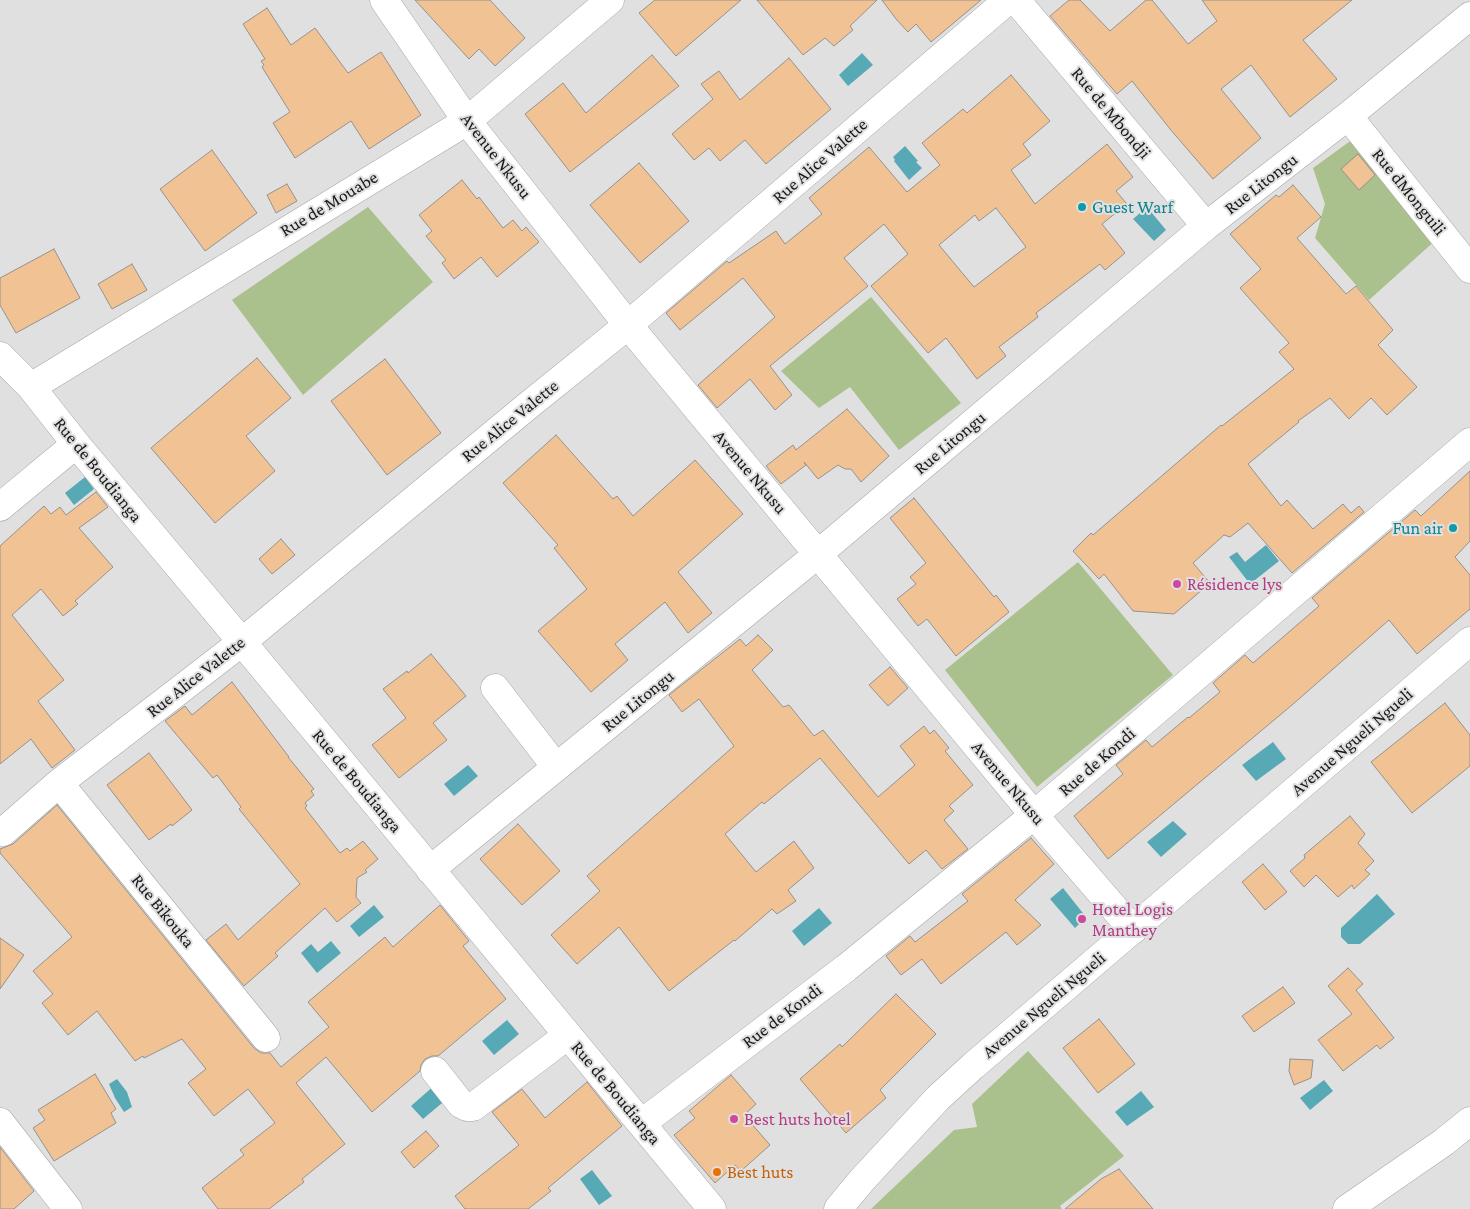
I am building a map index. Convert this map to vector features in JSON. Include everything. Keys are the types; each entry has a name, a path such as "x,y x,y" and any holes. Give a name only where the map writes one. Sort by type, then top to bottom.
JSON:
{"street":[{"name":"Avenue Nkusu","path":"384,0 467,121 628,325 1034,815 1133,930"},
{"name":"Rue de Mouabe","path":"31,387 467,121 610,0"},
{"name":"Rue Alice Valette","path":"3,832 59,783 242,642 628,325 1008,0"},
{"name":"Rue de Mbondji","path":"1016,0 1206,226"},
{"name":"Rue Litongu","path":"430,870 818,554 1206,226 1348,116 1470,16"},
{"name":"Rue dMonguili","path":"1348,116 1470,269"},
{"name":"Rue de Boudianga","path":"0,356 31,387 76,444 712,1209"},
{"name":"Rue de Kondi","path":"642,1123 846,968 1034,815 1470,442"},
{"path":"0,507 76,444"},
{"name":"Avenue Ngueli Ngueli","path":"838,1209 862,1180 938,1098 973,1066 1470,641"},
{"path":"495,688 556,767"},
{"name":"Rue Bikouka","path":"59,783 266,1038"},
{"path":"435,1071 461,1104 467,1107 473,1106 568,1035"},
{"path":"1347,1209 1444,1142 1470,1121"},
{"path":"0,1122 68,1209"}],"green space":[{"path":"1353,139 1375,173 1437,239 1369,300 1315,238 1325,204 1313,168"},
{"path":"368,207 433,282 303,395 232,300"},
{"path":"871,297 961,403 899,450 850,387 819,408 781,371"},
{"path":"1078,562 1173,675 1037,787 945,670"},
{"path":"1028,1051 1124,1156 1060,1206 1062,1209 871,1209 954,1130 977,1127 972,1104"}],"water":[{"path":"862,53 873,65 848,86 839,75"},
{"path":"905,146 922,168 909,180 893,157"},
{"path":"1147,207 1166,230 1154,241 1133,219"},
{"path":"85,477 94,489 74,505 65,493"},
{"path":"1266,545 1279,561 1250,584 1229,557 1237,552 1245,562"},
{"path":"1273,742 1286,759 1256,781 1242,765"},
{"path":"468,765 478,776 454,796 444,784"},
{"path":"1173,821 1187,834 1161,857 1147,842"},
{"path":"1063,888 1086,917 1075,928 1050,899"},
{"path":"1377,894 1395,914 1360,944 1348,944 1341,937 1341,928"},
{"path":"374,905 384,917 359,937 350,926"},
{"path":"819,908 832,923 804,946 792,931"},
{"path":"331,941 341,953 317,973 301,953 311,944 318,952"},
{"path":"507,1020 519,1034 494,1055 482,1041"},
{"path":"117,1079 127,1092 132,1107 124,1112 109,1084"},
{"path":"1324,1080 1333,1091 1310,1110 1300,1098"},
{"path":"436,1084 448,1098 423,1119 411,1106"},
{"path":"1141,1091 1154,1107 1127,1126 1115,1112"},
{"path":"592,1170 612,1196 599,1205 580,1179"}],"building":[{"path":"415,0 490,0 525,38 495,66 479,49 469,59"},
{"path":"655,0 741,0 676,56 639,13"},
{"path":"757,0 877,0 850,26 853,30 834,46 825,38 803,55"},
{"path":"882,0 981,0 931,42 916,24 908,32"},
{"path":"1069,0 1080,0 1110,31 1146,0 1152,0 1188,44 1217,21 1202,0 1352,0 1303,40 1337,79 1290,117 1251,65 1221,89 1261,138 1213,179 1132,81 1117,94 1050,16"},
{"path":"267,8 291,45 315,28 348,73 381,52 421,115 369,149 351,121 295,158 273,123 290,112 262,67 264,65 261,61 265,59 243,24"},
{"path":"652,55 679,86 570,172 525,114 563,83 586,113"},
{"path":"789,58 831,109 766,164 745,140 720,161 709,148 694,160 672,134 713,99 701,84 719,71 740,100"},
{"path":"1011,75 1050,121 1023,144 1031,155 1011,170 1035,204 1107,144 1133,177 1116,191 1127,204 1102,224 1125,253 1105,270 1100,264 1036,313 1038,317 999,347 1006,356 977,379 946,338 928,353 871,286 908,254 884,224 844,258 868,286 770,366 792,395 775,410 750,379 717,408 698,385 775,317 743,278 680,330 666,313 727,261 729,263 776,231 785,244 822,214 809,198 869,147 907,192 940,165 922,143 963,109 967,113","holes":["996,208 1026,247 974,287 939,245 975,215 979,221"]},
{"path":"212,150 257,213 205,251 160,189"},
{"path":"1358,154 1375,175 1359,190 1341,169"},
{"path":"639,163 689,221 640,263 590,205"},
{"path":"462,180 477,199 479,197 503,228 513,220 522,231 526,227 539,242 497,277 481,257 454,279 442,263 446,260 426,236 432,231 419,215"},
{"path":"287,184 297,201 276,213 267,195"},
{"path":"1293,185 1321,217 1297,238 1346,294 1356,286 1393,330 1378,345 1417,387 1387,415 1371,398 1349,419 1330,398 1298,421 1248,464 1281,506 1287,500 1313,529 1343,504 1351,513 1359,506 1364,512 1292,573 1248,523 1230,537 1224,535 1193,563 1210,583 1174,614 1133,611 1104,574 1099,579 1073,551 1091,533 1093,535 1221,425 1294,369 1279,352 1289,343 1240,288 1261,269 1230,234 1276,195 1279,197"},
{"path":"54,249 80,298 16,333 0,305 0,278"},
{"path":"132,264 147,290 112,309 98,284"},
{"path":"257,358 291,398 246,436 275,471 215,523 151,448"},
{"path":"385,359 441,433 387,475 331,401"},
{"path":"847,409 889,456 861,482 851,469 845,469 838,465 818,479 804,462 806,465 781,484 766,466 793,445 796,450"},
{"path":"556,435 613,499 617,496 633,516 695,460 743,514 678,572 712,613 688,633 665,602 615,644 628,660 591,692 538,631 587,589 554,548 558,545 503,483"},
{"path":"1470,471 1470,541 1455,557 1470,575 1470,609 1417,654 1389,620 1292,705 1108,859 1074,816 1123,774 1116,765 1146,740 1152,747 1189,718 1220,692 1213,683 1245,655 1253,663 1319,606 1312,598 1415,510 1421,516"},
{"path":"96,492 108,507 79,528 113,567 75,601 78,604 63,616 41,589 12,615 64,680 38,701 75,750 52,768 31,739 0,764 0,546 44,506 51,514 60,507 66,515"},
{"path":"914,498 994,597 996,595 1009,612 956,656 927,619 918,626 897,599 916,584 910,577 926,563 890,518"},
{"path":"281,539 295,555 272,574 259,559"},
{"path":"758,635 773,650 752,670 783,707 789,705 814,736 823,730 878,797 915,765 900,746 924,726 930,734 934,730 949,748 945,751 973,785 949,806 954,811 944,820 968,849 942,869 926,850 909,864 820,758 764,804 762,802 725,834 756,872 794,841 814,868 788,890 796,901 777,914 772,909 735,941 669,991 619,927 577,964 551,935 600,891 587,876 734,746 699,699 682,712 669,695 740,639 746,646"},
{"path":"431,654 466,696 433,723 447,740 399,778 372,745 406,718 383,689 407,671 408,673"},
{"path":"890,667 908,688 888,706 869,685"},
{"path":"232,682 314,789 311,791 314,795 305,803 307,806 305,808 340,853 347,848 350,851 363,841 378,859 365,870 367,872 357,878 356,897 361,903 337,922 325,908 275,953 278,956 244,986 206,940 226,924 238,940 300,884 239,809 241,807 217,775 213,778 165,721 185,706 192,715"},
{"path":"1445,703 1470,735 1470,766 1412,813 1371,762"},
{"path":"149,753 192,810 172,826 171,824 149,840 107,785"},
{"path":"57,805 254,1048 261,1053 270,1053 281,1067 329,1027 308,1002 385,937 393,947 440,905 469,941 463,946 506,999 438,1056 425,1059 420,1071 372,1112 326,1057 296,1083 345,1144 302,1179 304,1182 269,1209 218,1209 202,1188 244,1155 240,1150 275,1123 248,1089 214,1116 188,1083 206,1069 182,1039 135,1061 97,1011 68,1035 42,1003 53,994 33,971 72,937 0,853 0,849 13,844"},
{"path":"1350,816 1365,834 1358,843 1374,861 1365,870 1370,874 1354,889 1352,885 1338,897 1316,875 1304,887 1290,871 1305,858 1304,855"},
{"path":"518,824 560,871 522,905 480,859"},
{"path":"1031,838 1054,864 1015,900 1041,925 1017,945 1006,932 941,984 922,959 901,975 886,956 910,936 915,942 968,901 962,894"},
{"path":"1263,864 1287,892 1265,910 1242,882"},
{"path":"0,938 24,955 0,989"},
{"path":"1348,968 1363,984 1356,990 1394,1038 1380,1049 1377,1045 1343,1071 1318,1040 1352,1014 1328,986"},
{"path":"1283,987 1295,1003 1254,1032 1242,1016"},
{"path":"896,994 936,1034 880,1090 886,1098 846,1133 800,1079 840,1044 842,1047"},
{"path":"1099,1019 1135,1064 1098,1093 1063,1048"},
{"path":"1290,1059 1313,1060 1311,1078 1294,1085 1289,1071"},
{"path":"95,1074 116,1109 111,1113 116,1123 54,1161 33,1128 45,1120 38,1110"},
{"path":"731,1075 756,1104 744,1115 770,1145 741,1171 735,1165 715,1183 674,1135 695,1118 689,1111"},
{"path":"587,1082 622,1126 548,1188 551,1191 528,1209 465,1209 455,1196 519,1145 492,1112 522,1089 545,1118"},
{"path":"426,1131 439,1146 414,1168 401,1152"},
{"path":"0,1147 34,1191 14,1209 0,1209"},
{"path":"1119,1169 1153,1209 1065,1209 1101,1179"}],"place":[{"name":"Guest Warf","path":"1082,207"},
{"name":"Fun air","path":"1453,528"},
{"name":"Résidence lys","path":"1177,584"},
{"name":"Hotel Logis Manthey","path":"1082,919"},
{"name":"Best huts hotel","path":"734,1119"},
{"name":"Best huts","path":"717,1172"}]}
